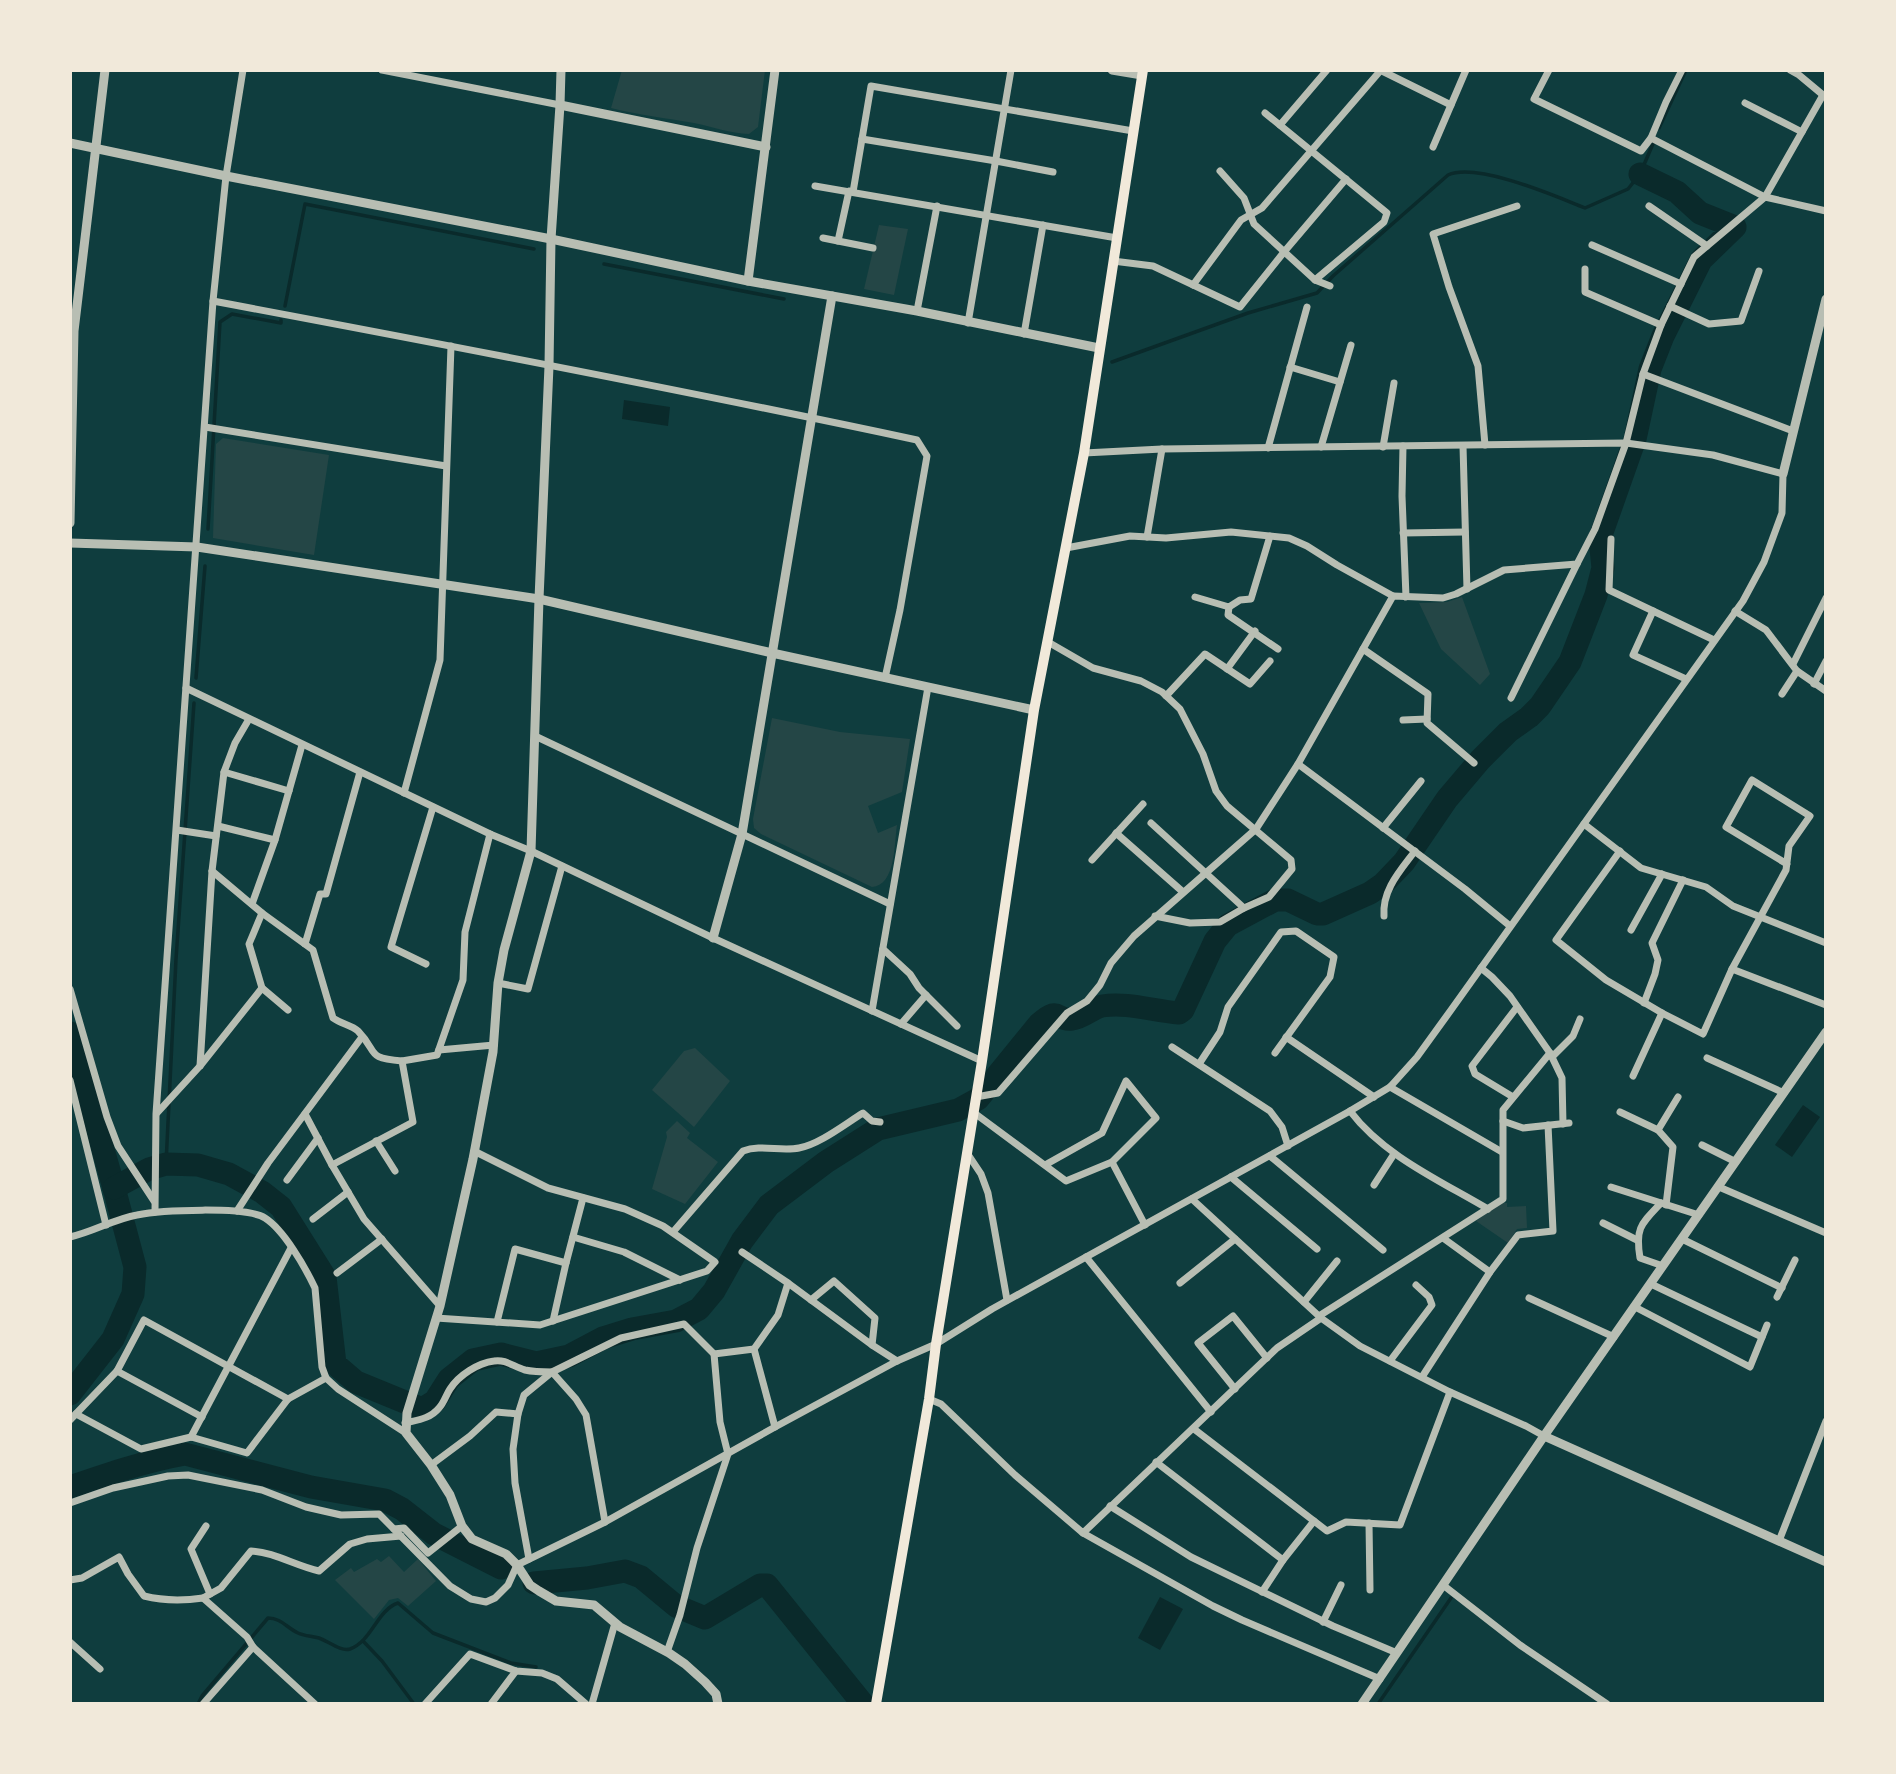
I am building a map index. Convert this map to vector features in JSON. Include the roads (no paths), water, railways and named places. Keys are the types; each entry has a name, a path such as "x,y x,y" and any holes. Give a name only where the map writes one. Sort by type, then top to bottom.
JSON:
{"main road":[{"path":"877,1704 929,1399 1034,710 1084,453 1142,73"}],"street":[{"path":"70,523 74,331 105,70"},
{"path":"155,1212 156,1114 213,301 226,176 243,70"},
{"path":"383,70 766,147"},
{"path":"406,1423 440,1306 474,1151 494,1045 498,983 531,852 549,366 551,239 561,70"},
{"path":"748,281 775,70"},
{"path":"968,323 1011,70"},
{"path":"1112,70 1142,73"},
{"path":"1280,125 1327,70"},
{"path":"1193,285 1241,220 1262,208 1380,70 1451,105"},
{"path":"1433,147 1466,70"},
{"path":"1549,70 1534,99 1641,151 1654,139 1682,70"},
{"path":"1511,698 1595,529 1631,444 1661,325 1675,309 1681,284 1694,257 1765,197 1825,96 1800,72 1790,70"},
{"path":"838,241 851,192 871,86 1133,131"},
{"path":"1745,103 1802,132"},
{"path":"1265,113 1387,213 1384,222 1318,281"},
{"path":"862,139 996,160 1053,172"},
{"path":"1654,139 1765,197 1826,211"},
{"path":"70,143 748,281 1099,348"},
{"path":"1220,171 1244,198 1254,225 1318,281 1330,286"},
{"path":"1113,261 1153,265 1240,307 1346,179"},
{"path":"815,186 1116,238"},
{"path":"1485,445 1478,366 1433,234 1517,205"},
{"path":"918,312 937,206"},
{"path":"1649,206 1707,246"},
{"path":"1024,334 1043,225"},
{"path":"823,238 873,248"},
{"path":"1592,246 1681,284"},
{"path":"1585,269 1585,292 1661,325"},
{"path":"1675,309 1709,324 1741,321 1759,271"},
{"path":"713,938 741,834 832,296"},
{"path":"70,1503 113,1488 169,1476 188,1475 262,1490 306,1507 341,1515 379,1514 450,1586 471,1599 486,1602 495,1598 508,1585 517,1565 605,1522 775,1427 936,1344 1007,1300 1390,1087 1417,1057 1584,824 1735,611 1764,562 1782,513 1783,474 1826,299"},
{"path":"213,301 917,440 927,456 886,678"},
{"path":"1268,447 1307,307"},
{"path":"1321,447 1351,345"},
{"path":"404,793 440,660 451,346"},
{"path":"1290,367 1340,382"},
{"path":"1647,376 1794,431"},
{"path":"1382,447 1394,383"},
{"path":"205,427 446,466"},
{"path":"1084,453 1268,447 1631,444 1713,455 1783,474"},
{"path":"1403,446 1406,597"},
{"path":"1463,446 1467,589"},
{"path":"1147,537 1162,449"},
{"path":"1066,548 1130,536 1166,538 1231,532 1289,538 1393,596 1406,597 1443,598 1504,570 1577,565"},
{"path":"1404,533 1465,532"},
{"path":"1195,597 1229,607 1240,600 1251,599 1270,536"},
{"path":"1611,539 1609,590 1714,640"},
{"path":"70,542 197,547 539,599 1034,710"},
{"path":"976,1097 998,1094 1063,1017 1087,1001 1100,985 1111,962 1134,936 1256,829 1298,764 1393,596"},
{"path":"1782,694 1826,598"},
{"path":"1229,607 1228,615 1278,649"},
{"path":"1653,611 1633,655 1686,679"},
{"path":"1735,611 1766,630 1795,668 1826,691"},
{"path":"1227,669 1255,631"},
{"path":"1048,642 1093,668 1141,681 1162,692 1180,709 1203,754 1216,792 1227,806 1291,860 1292,869 1269,897 1220,922 1190,923 1154,916"},
{"path":"1363,649 1427,694 1427,723 1474,763"},
{"path":"1166,696 1205,654 1250,684 1270,661"},
{"path":"1814,684 1826,661"},
{"path":"873,1011 928,687"},
{"path":"186,688 490,834 982,1061"},
{"path":"200,1066 212,871 224,772 248,719"},
{"path":"1403,720 1427,719"},
{"path":"535,736 890,904"},
{"path":"252,904 275,839 302,745"},
{"path":"1298,764 1510,926"},
{"path":"224,772 289,791"},
{"path":"305,944 320,894 326,894 360,772"},
{"path":"1620,851 1556,940 1606,980 1703,1034 1732,969 1786,870 1787,864 1789,846 1810,816 1752,780 1726,827 1787,864"},
{"path":"1383,828 1421,781"},
{"path":"1092,860 1143,804"},
{"path":"426,964 391,947 433,807"},
{"path":"1151,823 1244,908"},
{"path":"1584,824 1640,867 1706,887 1733,906 1826,943"},
{"path":"218,826 275,839"},
{"path":"177,830 216,836"},
{"path":"1116,833 1182,892"},
{"path":"212,871 262,913 313,950 333,1018 357,1029 373,1053 382,1059 402,1060 436,1055 439,1049 463,981 465,932 490,834"},
{"path":"1384,916 1383,902 1390,885 1413,850"},
{"path":"498,983 528,989 562,866"},
{"path":"1630,930 1662,874"},
{"path":"1644,1003 1656,974 1658,960 1652,943 1683,880"},
{"path":"262,913 249,944 262,988 289,1010"},
{"path":"1199,1064 1220,1032 1228,1007 1281,932 1296,931 1334,957 1330,977 1275,1053"},
{"path":"883,949 910,974 919,988 957,1026"},
{"path":"1481,968 1517,1007 1551,1055 1562,1078 1566,1124 1523,1128 1503,1121"},
{"path":"1732,969 1826,1005"},
{"path":"156,1114 200,1066 262,988"},
{"path":"70,989 107,1117 121,1152 155,1203"},
{"path":"901,1024 926,995"},
{"path":"1513,1097 1475,1074 1472,1066 1517,1007"},
{"path":"1633,1076 1661,1013"},
{"path":"1083,1533 1277,1348 1320,1317 1503,1199 1503,1110 1551,1055 1573,1037 1580,1019"},
{"path":"1362,1704 1544,1436 1826,1032"},
{"path":"1286,1037 1374,1097"},
{"path":"237,1211 268,1163 362,1038"},
{"path":"439,1049 494,1045"},
{"path":"1172,1047 1270,1111 1282,1127 1288,1146"},
{"path":"1707,1058 1784,1093"},
{"path":"332,1165 413,1122 402,1060"},
{"path":"70,1080 109,1224"},
{"path":"973,1112 1066,1181 1112,1162 1156,1118 1126,1081 1102,1132 1045,1165"},
{"path":"1390,1087 1502,1152"},
{"path":"1658,1130 1678,1097"},
{"path":"1350,1111 1359,1123 1394,1154 1488,1209"},
{"path":"1620,1112 1658,1130 1672,1147 1663,1204 1641,1227 1637,1240 1640,1258 1663,1266"},
{"path":"673,1232 743,1151 752,1147 797,1149 811,1145 863,1113 872,1121 880,1122"},
{"path":"305,1114 364,1219 440,1306"},
{"path":"1422,1377 1490,1272 1518,1235 1553,1231 1548,1125"},
{"path":"287,1180 318,1138"},
{"path":"376,1141 395,1171"},
{"path":"1702,1145 1736,1162"},
{"path":"436,1318 540,1325 707,1272 715,1262 663,1226 625,1209 548,1188 474,1151"},
{"path":"967,1152 981,1174 988,1193 1007,1300"},
{"path":"1374,1185 1394,1154"},
{"path":"1270,1156 1383,1250"},
{"path":"1112,1162 1145,1225"},
{"path":"1231,1177 1317,1249"},
{"path":"1611,1186 1699,1215"},
{"path":"1719,1187 1826,1233"},
{"path":"313,1219 348,1192"},
{"path":"553,1321 583,1198"},
{"path":"1192,1199 1320,1317 1360,1346 1544,1436 1826,1562"},
{"path":"70,1237 135,1215 155,1212 237,1211 264,1218 276,1228 291,1248 315,1288 322,1367 326,1378 338,1389 406,1423 450,1495 462,1526 472,1539 506,1554 530,1585 556,1601 594,1605 615,1623 685,1664 716,1694 719,1704"},
{"path":"1603,1223 1637,1240"},
{"path":"573,1237 624,1252 680,1280"},
{"path":"1443,1238 1490,1272"},
{"path":"337,1273 382,1239"},
{"path":"1180,1283 1235,1239"},
{"path":"1682,1239 1782,1287"},
{"path":"191,1437 291,1248"},
{"path":"497,1322 515,1249 566,1263"},
{"path":"742,1252 897,1362"},
{"path":"1086,1257 1211,1412"},
{"path":"1777,1297 1795,1260"},
{"path":"1304,1302 1337,1261"},
{"path":"811,1300 834,1281 875,1318 872,1345"},
{"path":"714,1354 754,1349 778,1315 789,1283"},
{"path":"1651,1284 1762,1337"},
{"path":"1390,1361 1432,1305 1429,1297 1416,1285"},
{"path":"1529,1298 1614,1337"},
{"path":"1635,1307 1750,1367 1767,1325"},
{"path":"1549,1320 1554,1309"},
{"path":"1235,1389 1198,1343 1233,1316 1267,1357"},
{"path":"288,1399 145,1320 117,1371 73,1417 141,1449 191,1437 247,1453 288,1399 326,1378"},
{"path":"529,1559 514,1472 513,1449 524,1395 552,1372 621,1338 684,1324 714,1354 720,1422 728,1454 667,1652"},
{"path":"754,1349 775,1427"},
{"path":"406,1423 427,1418 440,1408 451,1387 463,1375 482,1364 497,1360 521,1369 552,1372 586,1415 605,1522"},
{"path":"117,1371 202,1417"},
{"path":"1194,1429 1327,1531 1346,1522 1400,1525 1450,1392"},
{"path":"929,1399 941,1404 1015,1475 1083,1533 1223,1611 1380,1679"},
{"path":"431,1465 471,1436 496,1412 518,1414"},
{"path":"1779,1541 1826,1421"},
{"path":"1156,1462 1283,1560"},
{"path":"1110,1506 1191,1557 1323,1622 1397,1653"},
{"path":"1262,1592 1314,1521"},
{"path":"1369,1523 1370,1590"},
{"path":"206,1526 191,1549 206,1596 250,1643 315,1704"},
{"path":"394,1529 404,1528 428,1553 462,1526"},
{"path":"70,1580 82,1578 119,1557 144,1596 181,1601 206,1596 221,1588 251,1551 264,1552 319,1571 350,1544 401,1536"},
{"path":"1443,1585 1520,1645 1607,1704"},
{"path":"1323,1622 1341,1586"},
{"path":"592,1704 615,1623"},
{"path":"70,1642 100,1669"},
{"path":"203,1704 250,1643"},
{"path":"425,1704 470,1654 516,1671 542,1673 557,1679 586,1704"},
{"path":"491,1704 516,1671"}],"waterway":[{"path":"1659,128 1686,70"},
{"path":"1112,362 1248,313 1317,293 1448,175 1461,172 1496,177 1585,208 1628,189 1640,174 1655,139"},
{"path":"114,1188 149,1169 166,1164 198,1165 229,1174 262,1192 281,1207 325,1277 335,1364 356,1382 422,1409 435,1401 449,1379 473,1360 501,1354 536,1363 569,1356 603,1338 632,1329 676,1321 699,1309 714,1291 742,1241 769,1205 826,1162 878,1129 958,1110 978,1099 1039,1024 1051,1015 1072,1019 1098,1007 1112,1005 1179,1013 1183,1010 1215,941 1228,925 1275,900 1288,900 1317,914 1323,914 1370,893 1383,884 1404,862 1447,799 1480,760 1540,706 1570,662 1596,595 1603,568 1600,538 1635,439 1650,369 1663,336 1701,260 1735,227 1700,213 1677,192 1640,174"},
{"path":"285,306 305,204 534,249"},
{"path":"604,264 784,299"},
{"path":"208,529 220,322 232,314 281,323 281,320"},
{"path":"196,678 205,566"},
{"path":"166,1164 176,959 194,703"},
{"path":"70,1033 135,1267 133,1294 113,1339 70,1394"},
{"path":"70,1487 141,1464 185,1454 311,1487 385,1500 402,1509 434,1534 501,1568"},
{"path":"534,1583 625,1571 641,1577 676,1606 705,1618 760,1585 767,1585 863,1704"},
{"path":"1378,1704 1451,1598"},
{"path":"198,1704 268,1618 280,1621 300,1634 319,1638 346,1650 358,1645 385,1612 398,1603 433,1633 511,1663 536,1667"},
{"path":"363,1641 382,1661 414,1704"}]}
